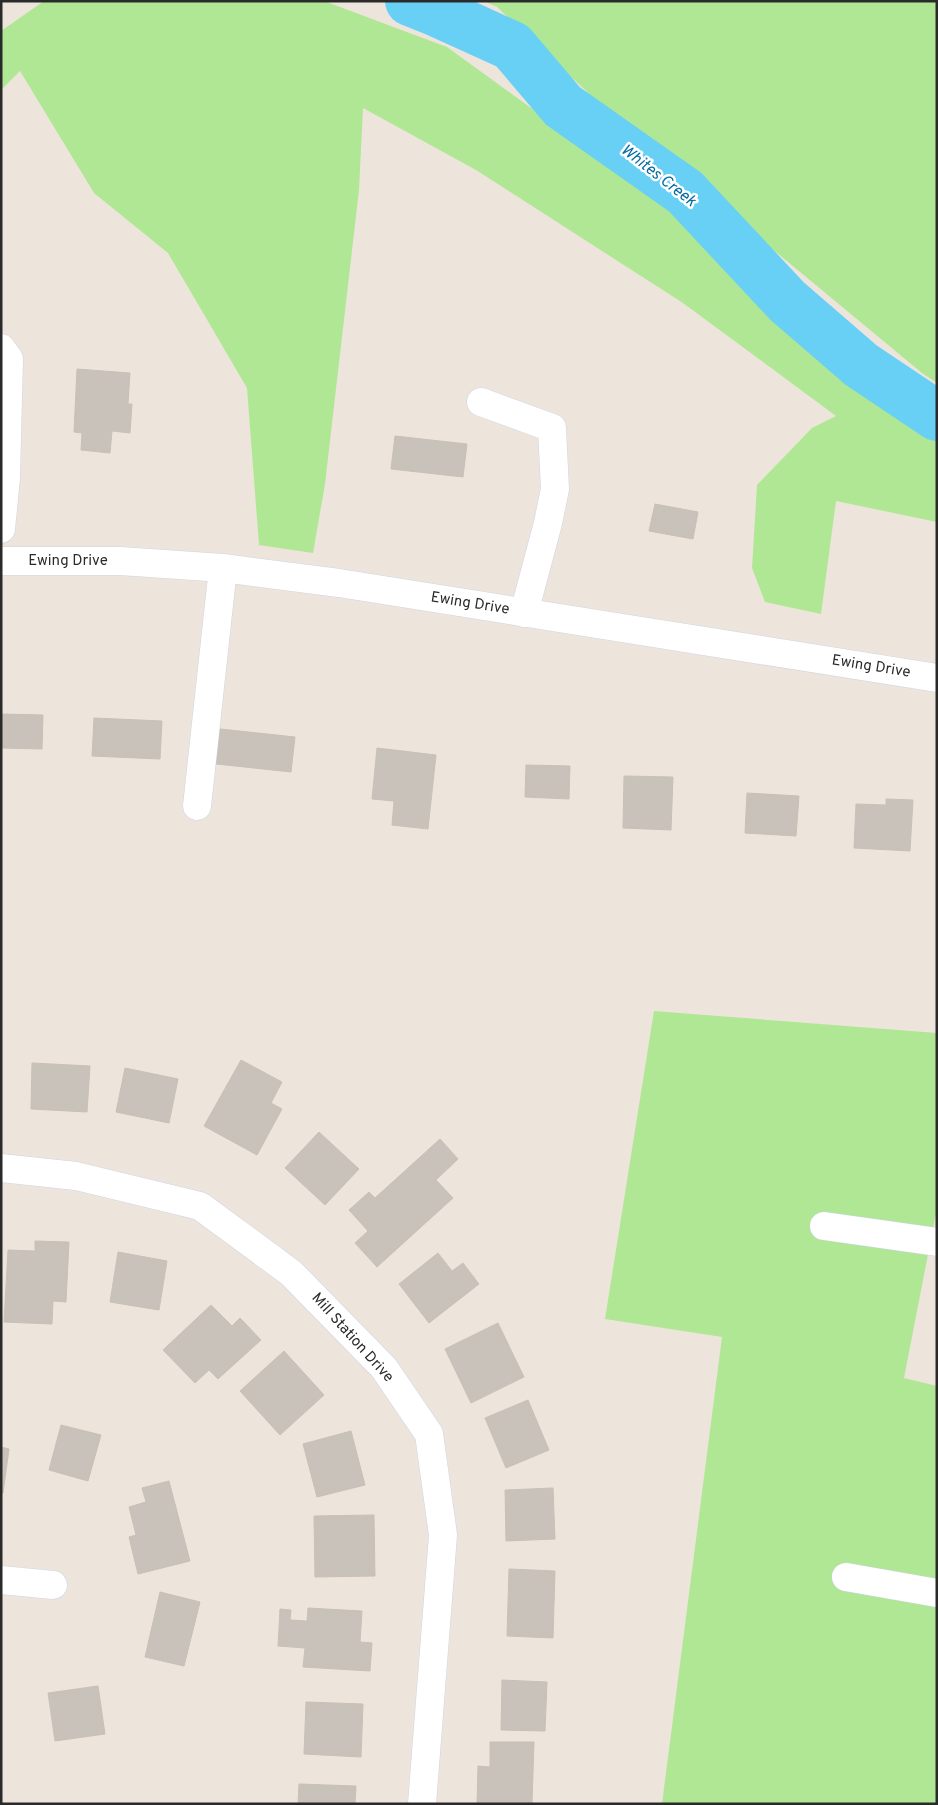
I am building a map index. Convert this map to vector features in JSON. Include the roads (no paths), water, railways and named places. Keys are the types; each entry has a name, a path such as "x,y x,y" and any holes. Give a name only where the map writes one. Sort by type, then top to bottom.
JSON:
{"street":[{"path":"1,348 9,359 6,478 1,529"},
{"path":"482,402 552,428 555,489 548,523 524,612"},
{"name":"Ewing Drive","path":"1,561 120,561 223,568 339,583 937,678"},
{"path":"197,806 223,568"},
{"name":"Mill Station Drive","path":"1,1168 76,1176 200,1206 292,1273 384,1368 429,1434 443,1535 422,1804"},
{"path":"824,1226 937,1242"},
{"path":"846,1577 937,1593"},
{"path":"1,1580 53,1585"}],"waterway":[{"name":"Whites Creek","path":"410,1 512,46 563,106 685,192 787,301 861,365 937,416"}]}
